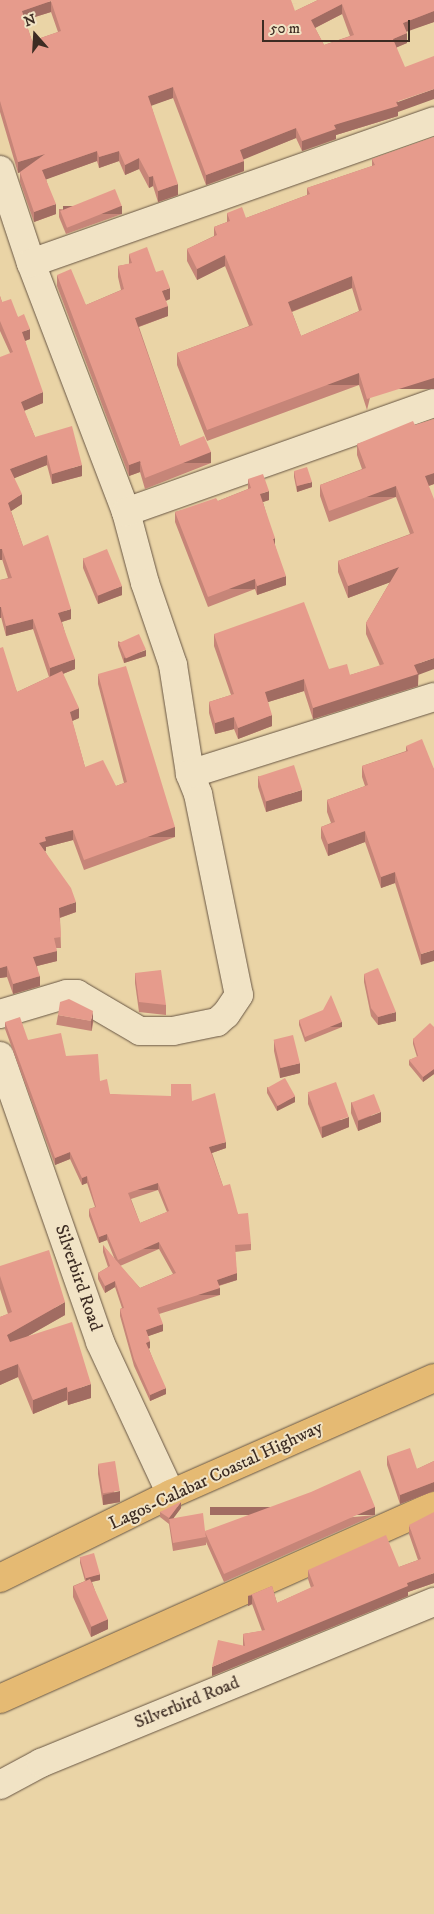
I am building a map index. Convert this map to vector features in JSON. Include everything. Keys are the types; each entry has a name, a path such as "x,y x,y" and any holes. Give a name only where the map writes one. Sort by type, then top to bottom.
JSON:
{"highway":[{"name":"Lagos-Calabar Coastal Highway","path":"0,1578 171,1494 434,1378"},
{"path":"0,1699 434,1506"}],"street":[{"path":"31,263 434,121"},
{"path":"0,170 31,263 126,512 144,584 173,665 190,774 198,794 238,982 239,995 226,1014 201,1027 140,1030 104,1007 77,994 67,994 0,1014"},
{"path":"126,512 434,403"},
{"path":"190,774 434,697"},
{"name":"Silverbird Road","path":"0,1056 100,1342 171,1494"},
{"name":"Silverbird Road","path":"0,1786 41,1763 434,1602"}],"building":[{"path":"0,0 291,0 295,11 318,0 434,0 434,11 403,23 407,33 393,39 405,67 434,56 434,89 396,102 398,106 334,125 336,129 302,141 296,128 240,150 244,161 206,175 173,87 148,96 178,184 158,191 153,176 149,177 139,158 125,165 119,151 99,157 97,151 42,170 56,204 34,212 20,172 45,154 18,162 0,101","holes":["51,1 61,31 32,41 22,11","342,4 354,35 324,45 311,20"]},
{"path":"434,137 434,378 367,399 359,373 207,430 177,353 253,325 225,255 197,269 187,249 217,235 214,227 230,221 227,213 242,207 246,218 310,194 307,188 375,165 372,159","holes":["352,276 362,310 301,336 288,302"]},
{"path":"115,189 122,206 67,228 60,211"},
{"path":"147,247 156,272 163,270 170,288 162,291 168,306 135,318 180,446 204,436 211,452 145,478 140,461 129,465 57,275 71,269 86,305 124,289 118,266 132,263 129,254"},
{"path":"0,296 2,302 11,299 18,317 24,314 30,329 22,332 43,392 21,402 35,437 72,426 82,465 52,474 47,455 10,469 22,494 8,503 23,546 48,535 71,609 58,613 75,659 50,668 33,619 6,626 0,607 0,580 12,578 2,549 0,549 0,357 13,352 0,321"},
{"path":"434,419 434,473 425,476 434,499 434,658 414,665 418,674 313,708 304,679 265,692 272,715 238,728 234,717 215,723 209,702 234,694 214,634 304,602 329,669 347,664 350,675 384,664 366,623 399,567 348,586 338,561 414,533 396,486 329,511 320,485 366,468 357,444 413,421 415,425"},
{"path":"307,467 312,482 297,486 294,471"},
{"path":"263,474 269,491 260,494 286,576 257,586 255,579 208,597 175,512 216,498 218,501 251,488 248,479"},
{"path":"107,549 122,586 98,596 83,559"},
{"path":"139,634 146,650 126,658 119,643"},
{"path":"3,647 17,692 62,671 79,708 70,712 85,767 103,760 116,786 127,782 98,674 126,666 175,827 84,860 73,830 45,837 46,841 39,843 71,888 76,902 59,908 61,937 54,938 57,951 33,957 40,976 13,984 7,966 0,968 0,648"},
{"path":"422,739 434,769 434,950 421,954 395,872 381,877 365,831 328,844 321,827 335,822 327,800 368,785 362,766 408,751 406,746"},
{"path":"294,765 302,790 266,801 258,777"},
{"path":"378,968 396,1012 378,1017 371,1008 364,974"},
{"path":"161,970 166,1005 139,1002 135,973"},
{"path":"331,995 342,1022 305,1037 299,1020 323,1010"},
{"path":"69,999 93,1011 91,1021 58,1015 60,1002"},
{"path":"20,1017 28,1040 61,1033 66,1056 98,1054 100,1081 107,1079 110,1094 171,1096 171,1084 191,1084 192,1101 215,1093 226,1142 209,1147 223,1186 230,1184 238,1214 248,1213 251,1244 235,1245 237,1273 217,1280 220,1288 157,1308 163,1324 146,1330 150,1341 146,1343 166,1388 150,1395 134,1359 120,1309 124,1308 115,1281 105,1286 98,1273 110,1266 103,1245 140,1288 176,1273 159,1242 118,1260 107,1234 99,1237 89,1209 96,1207 87,1176 82,1178 70,1152 55,1158 5,1022","holes":["158,1183 169,1211 140,1223 128,1193"]},
{"path":"430,1023 434,1027 434,1069 423,1077 409,1060 418,1056 413,1039"},
{"path":"293,1035 300,1063 281,1068 274,1040"},
{"path":"285,1078 295,1096 278,1106 268,1088"},
{"path":"336,1082 349,1117 320,1127 308,1092"},
{"path":"374,1094 381,1112 358,1120 352,1103"},
{"path":"49,1250 65,1302 7,1335 10,1342 72,1322 91,1384 68,1392 67,1387 33,1400 18,1364 0,1371 0,1317 12,1312 0,1276 0,1266"},
{"path":"410,1448 417,1469 434,1461 434,1482 400,1495 387,1456"},
{"path":"115,1461 120,1491 103,1493 98,1464"},
{"path":"360,1470 375,1507 224,1574 205,1532 206,1537 173,1543 169,1519 203,1513 205,1531 311,1492"},
{"path":"180,1502 169,1518 160,1512"},
{"path":"434,1512 434,1573 407,1583 408,1586 212,1667 218,1640 245,1646 243,1634 265,1630 252,1595 248,1596 272,1586 277,1603 314,1586 308,1570 386,1535 399,1567 421,1559 409,1525"},
{"path":"94,1553 100,1574 86,1578 80,1557"},
{"path":"90,1579 108,1619 91,1627 74,1586"}]}
